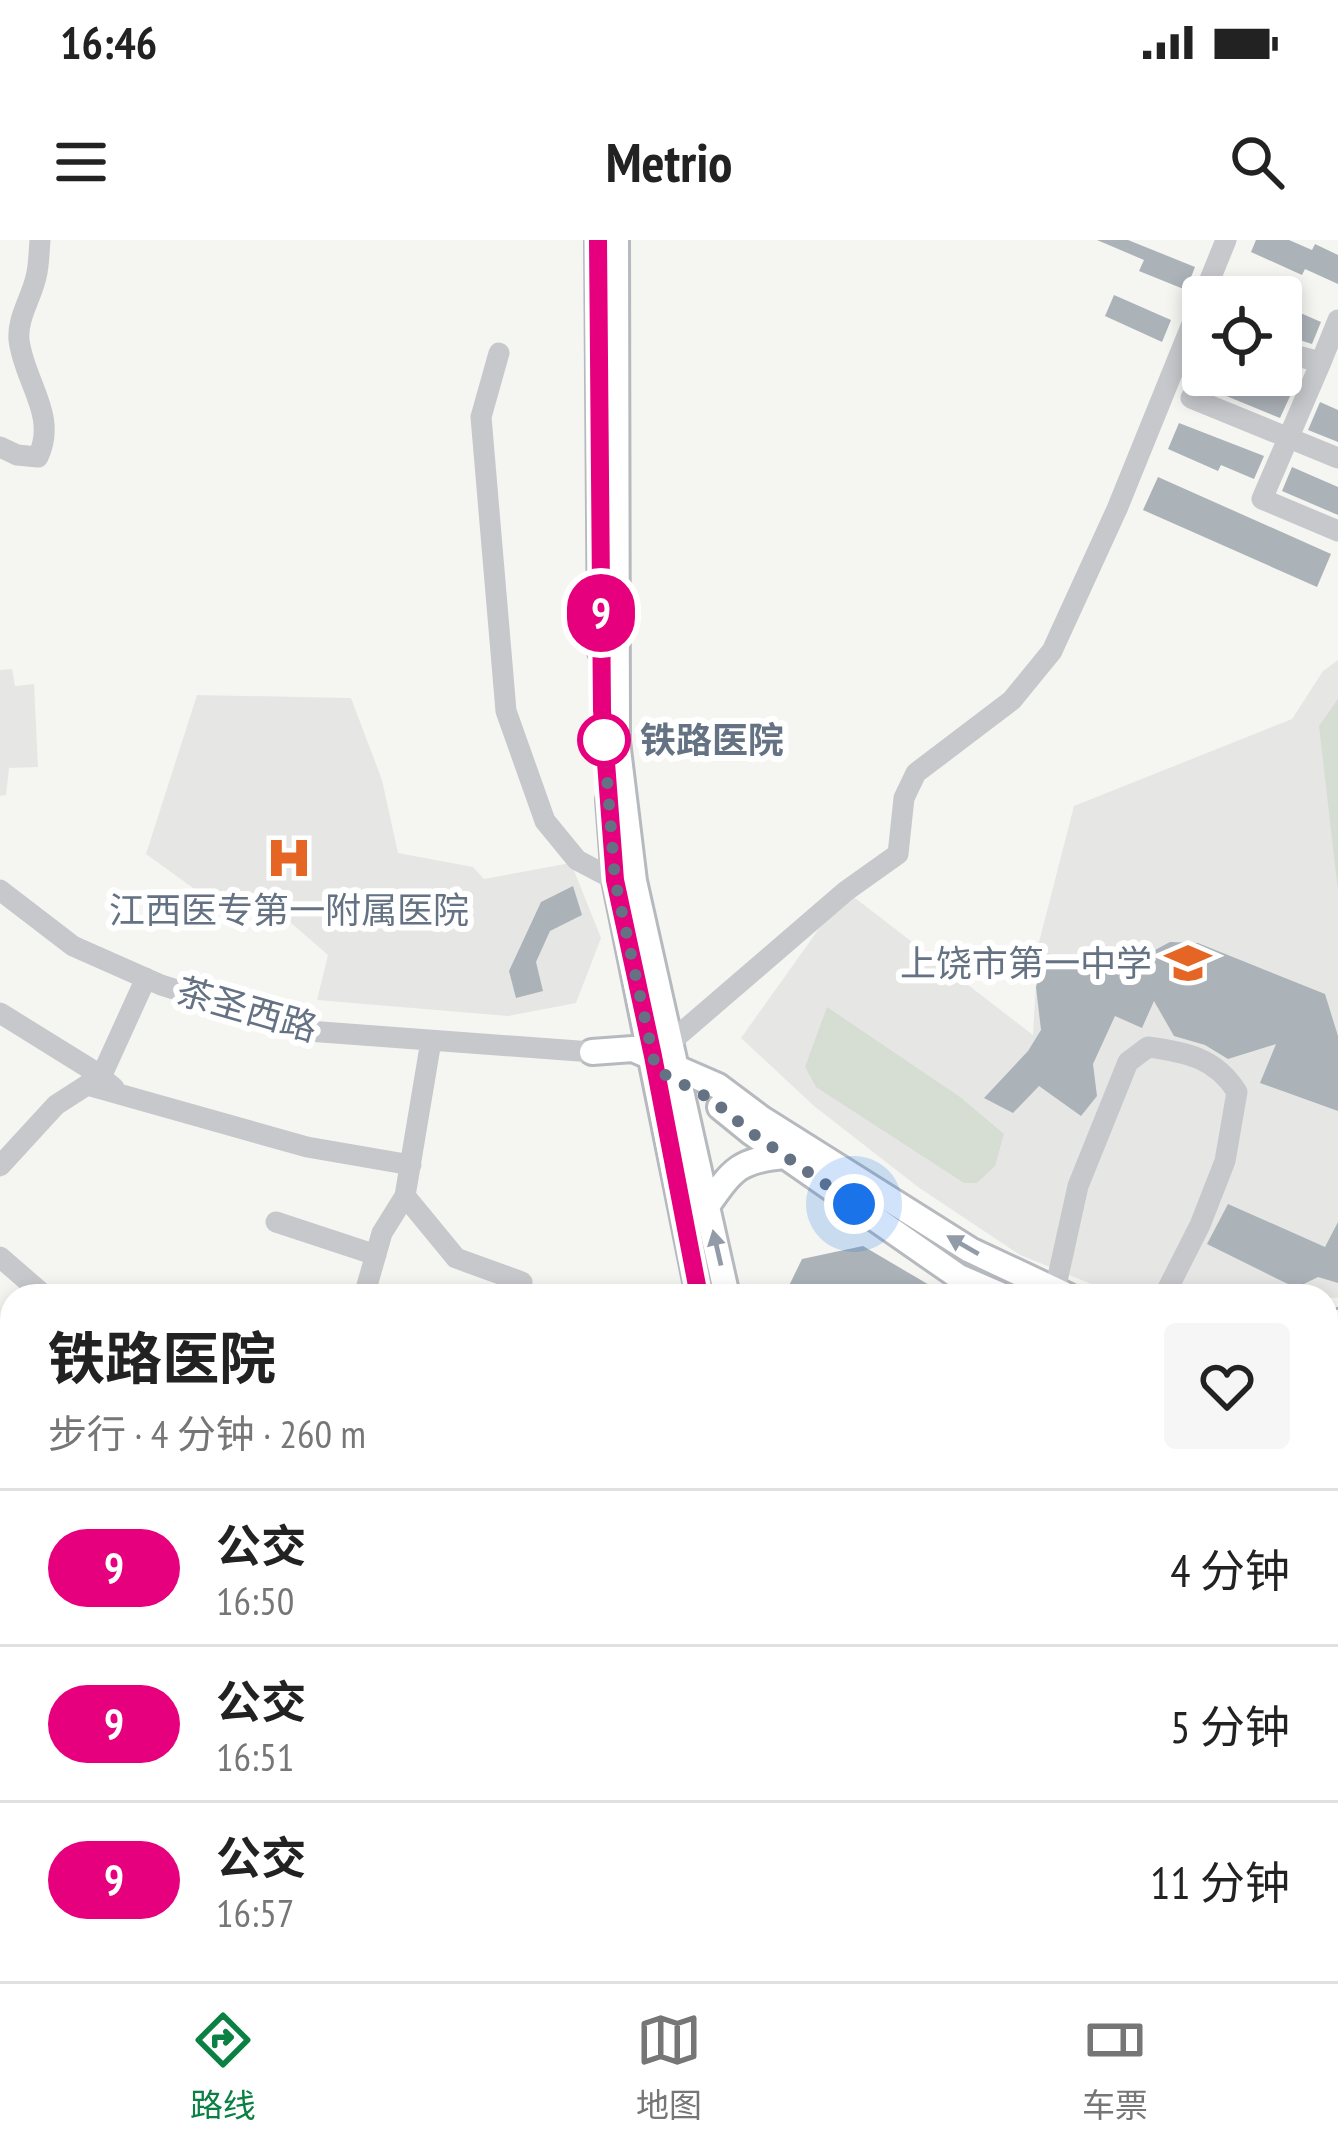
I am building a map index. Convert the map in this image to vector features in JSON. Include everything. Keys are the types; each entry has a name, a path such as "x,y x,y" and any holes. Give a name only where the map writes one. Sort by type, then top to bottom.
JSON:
{"main road":[{"path":"598,240 602,710 615,880 725,1284"},
{"path":"616,240 617,741 634,881 667,1063 697,1284"},
{"name":"茶圣西路","path":"592,1052 633,1049 718,1086 762,1119 970,1250 1042,1284"},
{"name":"茶圣西路","path":"667,1063 785,1156 975,1284"},
{"path":"707,1206 732,1172 751,1159 785,1156"}],"street":[{"path":"0,447 38,457 47,426 19,340 22,315 37,276 40,240"},
{"path":"1214,276 1226,240"},
{"path":"1338,320 1262,499 1338,531"},
{"path":"499,353 481,417 506,711 545,820 577,860 615,880"},
{"path":"1302,357 1321,362"},
{"path":"667,1063 846,891 898,854 904,798 916,773 1012,700 1042,667 1182,362"},
{"path":"1191,398 1338,458"},
{"name":"茶圣西路","path":"0,890 73,946 146,978 308,1031 592,1052"},
{"path":"101,1077 146,978"},
{"path":"0,1013 124,1096"},
{"path":"368,1284 382,1233 405,1196 431,1041"},
{"path":"1062,1284 1078,1186 1128,1062 1148,1048 1183,1052 1222,1069 1237,1092 1225,1161 1170,1284"},
{"path":"0,1166 9,1143 87,1085 307,1148 411,1165"},
{"path":"405,1196 456,1258 522,1282"},
{"path":"276,1222 376,1255"},
{"path":"0,1257 31,1284"}],"shaded area":[{"name":"上饶市第一中学","path":"1338,660 1338,1284 1091,1284 1020,1255 918,1187 814,1106 741,1038 846,891 1033,1035 1038,946 1074,806 1292,719 1323,671"},
{"path":"12,669 15,686 34,684 38,767 9,768 6,795 0,796 0,670"},
{"name":"江西医专第一附属医院","path":"197,695 351,698 382,780 398,853 473,867 484,879 571,863 601,938 576,1003 508,1016 317,1000 328,955 290,922 200,893 146,854"},
{"path":"1338,699 1338,891 1319,726"},
{"path":"827,1007 960,1097 1004,1134 995,1166 977,1183 964,1183 816,1087 805,1067"}],"building":[{"path":"1097,240 1128,240 1195,267 1191,276 1182,276 1182,288 1139,271 1144,260"},
{"path":"1256,240 1289,240 1312,250 1315,244 1338,255 1338,284 1305,269 1302,275 1251,252"},
{"path":"1114,295 1171,320 1162,342 1105,316"},
{"path":"1302,314 1321,322 1312,344 1302,341"},
{"path":"1226,396 1290,396 1280,418"},
{"path":"1320,402 1338,410 1338,442 1308,430"},
{"path":"1179,423 1264,456 1254,479 1221,465 1218,471 1168,449"},
{"path":"1292,467 1338,487 1338,515 1282,491"},
{"path":"1158,477 1331,554 1317,587 1143,510"},
{"path":"573,886 582,915 550,931 536,962 543,991 516,998 509,971 541,902"},
{"path":"1170,942 1198,943 1325,994 1338,1036 1338,1111 1260,1083 1276,1044 1228,1059 1205,1045 1174,1036 1154,1001 1142,1028 1115,1016 1093,1064 1097,1096 1081,1116 1039,1086 1013,1113 984,1098 1041,1030 1036,987 1046,953 1110,974"},
{"path":"1228,1204 1325,1247 1338,1222 1338,1283 1318,1277 1304,1284 1288,1284 1207,1244"},
{"path":"863,1246 928,1284 790,1284 802,1259"}],"bus line":[{"name":"9","path":"598,240 602,710 615,880 697,1284"}],"place":[{"name":"铁路医院","path":"604,740"},
{"name":"江西医专第一附属医院","path":"289,858"},
{"name":"上饶市第一中学","path":"1188,963"}],"route":[{"path":"604,740 615,880 656,1070 711,1099 854,1204"}]}
